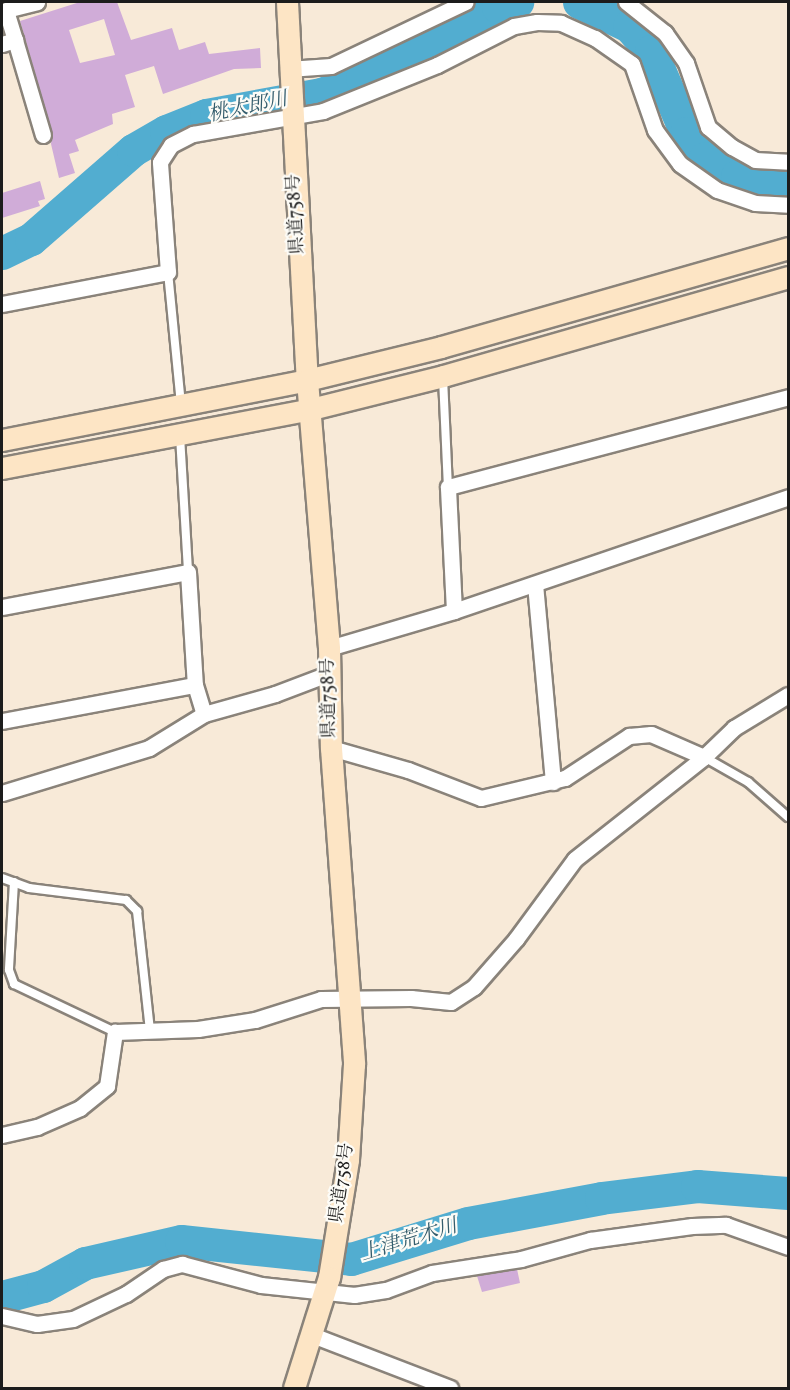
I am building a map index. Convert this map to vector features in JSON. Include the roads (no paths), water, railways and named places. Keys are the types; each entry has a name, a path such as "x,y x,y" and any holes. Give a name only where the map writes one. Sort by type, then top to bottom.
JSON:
{"street":[{"path":"37,2 6,10 8,42 43,135"},
{"name":"県道758号","path":"287,2 288,69 307,380 329,648 331,748 352,999 352,1108 336,1232 327,1285 294,1389"},
{"path":"288,69 331,66 466,2"},
{"path":"626,2 665,33 686,63 708,127 732,147 755,160 789,162"},
{"path":"2,304 168,272 160,162 171,145 193,134 323,111 437,65 514,26 561,23 595,38 632,64 656,130 680,164 717,190 755,203 789,205"},
{"path":"2,440 307,380 441,347 789,248"},
{"path":"2,468 311,409 443,376 789,277"},
{"path":"454,611 448,487 789,397"},
{"path":"329,648 454,611 789,497"},
{"path":"2,607 188,572 195,685 204,714"},
{"path":"535,584 553,782"},
{"path":"2,793 149,748 204,714 275,694 328,674"},
{"path":"2,722 195,685"},
{"path":"2,1135 37,1127 80,1108 107,1086 116,1032 198,1029 255,1020 321,999 451,1002 474,987 516,939 574,859 704,757 734,728 789,696"},
{"path":"331,748 408,770 481,798 553,782 608,753 629,736 651,734 704,757"},
{"path":"2,1316 37,1324 73,1319 126,1294 163,1269 182,1264 261,1285 327,1285 354,1295 386,1290 432,1273 521,1259 590,1240 692,1226 726,1225 789,1247"},
{"path":"312,1335 450,1389"}],"lane":[{"path":"168,272 181,405"},
{"path":"443,376 448,487"},
{"path":"179,435 188,572"},
{"path":"704,757 748,782 789,818"},
{"path":"2,878 29,888 126,900 137,911 150,1031"},
{"path":"15,882 9,970 14,984 116,1032"}],"waterway":[{"name":"桃太郎川","path":"2,253 31,239 133,150 166,131 206,115 321,94 362,78 498,7 517,2"},
{"name":"桃太郎川","path":"579,2 629,26 651,51 686,133 705,158 737,176 788,186"},
{"name":"上津荒木川","path":"2,1297 43,1286 85,1263 181,1241 351,1259 468,1223 601,1198 697,1186 788,1193"}]}
